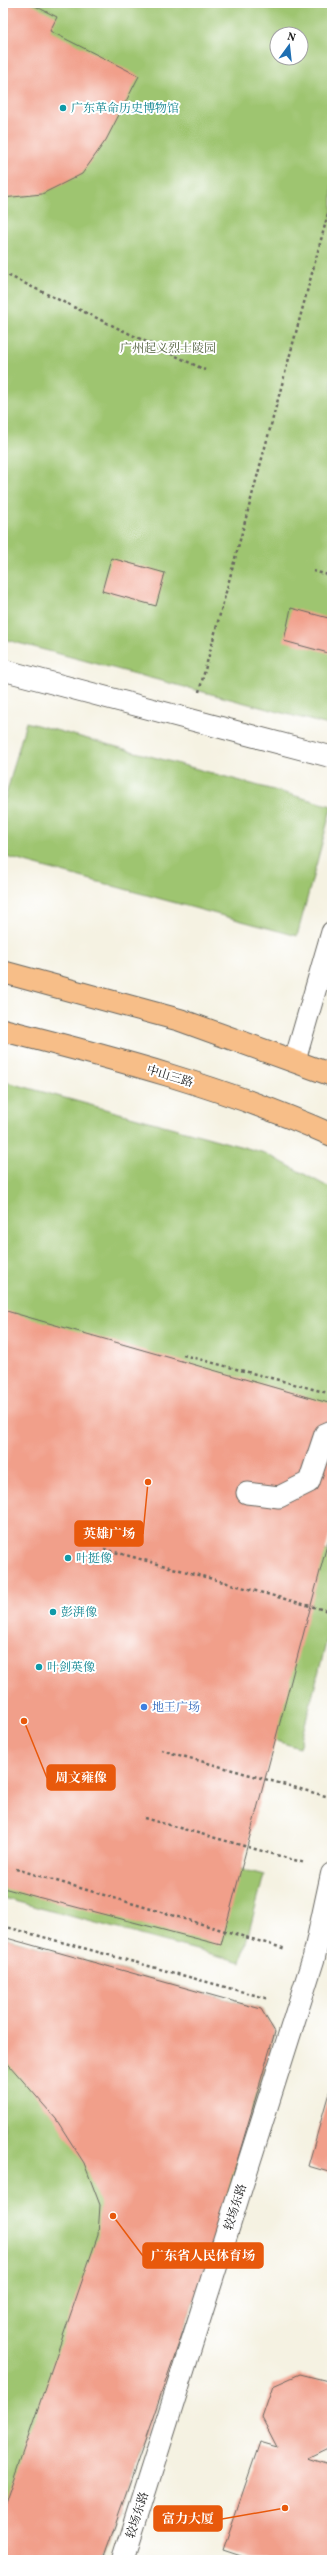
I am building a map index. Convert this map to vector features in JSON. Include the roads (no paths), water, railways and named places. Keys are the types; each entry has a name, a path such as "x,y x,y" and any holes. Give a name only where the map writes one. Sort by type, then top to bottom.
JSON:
{"main road":[{"path":"3,972 180,1020 295,1060 332,1075"},
{"name":"中山三路","path":"3,1030 173,1077 253,1102 332,1135"}],"street":[{"name":"较场东路","path":"123,2560 314,1957 332,1874"}],"lane":[{"path":"3,670 332,757"},
{"path":"295,1060 332,932"},
{"path":"246,1493 279,1497 309,1482 325,1434 332,1432"}],"place":[{"name":"广东革命历史博物馆","path":"63,108"},
{"name":"英雄广场","path":"148,1482"},
{"name":"叶挺像","path":"68,1558"},
{"name":"彭湃像","path":"53,1612"},
{"name":"叶剑英像","path":"39,1667"},
{"name":"地王广场","path":"144,1707"},
{"name":"周文雍像","path":"24,1721"},
{"name":"广东省人民体育场","path":"113,2216"},
{"name":"富力大厦","path":"285,2508"}],"park label":[{"name":"广州起义烈士陵园","path":"168,348"}]}
